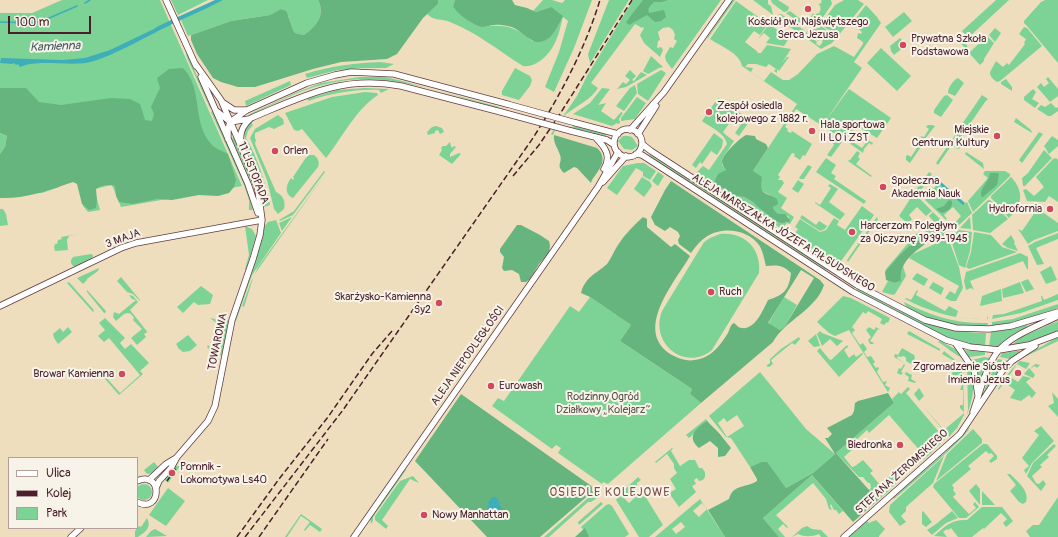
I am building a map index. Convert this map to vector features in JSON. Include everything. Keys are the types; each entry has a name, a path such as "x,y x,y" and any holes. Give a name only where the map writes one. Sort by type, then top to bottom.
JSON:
{"street":[{"name":"11 LISTOPADA","path":"166,0 216,110 262,220"},
{"path":"638,134 664,92 729,0"},
{"name":"11 LISTOPADA","path":"194,62 220,100 243,151 258,190 262,220"},
{"path":"228,139 230,122 247,110 307,83 351,72 394,74 618,134"},
{"path":"216,110 230,122 241,122 320,90 337,86 364,83 386,83 607,140 613,144 618,152 626,156 636,154 641,149 642,144 638,134 630,130 625,130 618,134 613,144"},
{"path":"630,130 664,92"},
{"path":"220,100 234,110 247,110"},
{"path":"243,151 240,134 243,127 251,118"},
{"path":"595,137 604,147 608,156 608,162 604,169 604,176"},
{"name":"ALEJA MARSZAŁKA JÓZEFA PIŁSUDSKIEGO","path":"642,144 657,156 858,285 925,320 956,328 989,329 1017,325 1058,312"},
{"name":"ALEJA NIEPODLEGŁOŚCI","path":"354,537 598,187 618,152"},
{"name":"ALEJA MARSZAŁKA JÓZEFA PIŁSUDSKIEGO","path":"636,154 642,155 853,292 938,337 956,344 978,349 999,350 1022,347 1058,334"},
{"name":"ALEJA NIEPODLEGŁOŚCI","path":"598,187 626,156"},
{"name":"3 MAJA","path":"0,306 136,243 262,220"},
{"name":"TOWAROWA","path":"138,502 145,505 152,502 156,495 156,488 159,481 208,421 215,406 232,320 253,259 262,220"},
{"name":"STEFANA ŻEROMSKIEGO","path":"970,420 988,370 999,350 1024,332 1058,316"},
{"name":"STEFANA ŻEROMSKIEGO","path":"844,537 951,443 963,430 1003,370 1018,357 1044,340"},
{"name":"STEFANA ŻEROMSKIEGO","path":"956,344 974,370 978,397"},
{"name":"TOWAROWA","path":"149,480 166,464 177,458"},
{"path":"138,481 144,479 149,480 154,483 156,488"},
{"path":"70,537 80,529"}],"green space":[{"path":"62,0 160,0 242,186 121,207 112,185 94,189 100,210 88,212 83,206 84,202 76,180 64,182 59,187 42,193 19,193 0,182 32,139 0,127 0,13 32,13"},
{"path":"171,0 208,0 178,15"},
{"path":"221,0 318,0 321,11 316,24 304,35 295,33 290,25 289,17 282,9 270,15 231,21 188,36 181,20"},
{"path":"318,0 438,0 438,4 423,18 397,54 387,59 341,62 255,87 238,87 213,78 197,54 191,40 191,35 231,21 270,15 281,9 286,11 295,33 304,35 316,24 320,15 321,11"},
{"path":"438,0 455,0 453,6 482,27 509,27 520,32 532,41 551,7 536,12 533,11 543,0 552,0 562,3 565,0 592,0 574,48 554,92 545,87 559,52 568,21 563,17 555,43 548,54 539,62 529,66 523,66 460,26 444,20 435,19 427,14 438,4"},
{"path":"455,0 512,0 515,5 536,12 551,7 563,16 551,36 544,41 536,42 512,27 493,25 482,27 474,24 455,9 453,6"},
{"path":"609,0 629,0 590,63 588,54"},
{"path":"633,0 721,0 672,69 666,61 665,56 670,47 673,48 677,41 674,39 675,35 673,30 669,27 663,28 658,32 660,40 658,41 657,48 661,47 663,50 660,57 644,43 640,35 644,28 635,24 591,83 598,88 592,96 566,114 560,121 577,96 587,76"},
{"path":"643,0 668,0 654,2 649,10 649,13 664,10 666,17 661,21 655,22 647,15 629,25 626,22"},
{"path":"733,0 735,0 707,38"},
{"path":"753,0 768,0 768,4 771,6 773,15"},
{"path":"771,0 778,0 789,7 788,11 784,12 772,3"},
{"path":"821,0 831,0 832,4 823,17 811,17 813,13 814,15 819,14 820,10 821,11 821,6 818,5 822,2"},
{"path":"844,0 858,0 864,4 838,36 821,25 827,17 832,20 827,16 835,5"},
{"path":"996,0 1009,0 968,38 962,31"},
{"path":"1045,0 1058,0 1058,63 1024,23 1024,21 1041,2"},
{"path":"736,1 768,24 760,35 754,31 745,42 758,52 757,53 761,53 767,45 791,49 782,63 787,57 789,57 779,71 777,69 777,73 774,71 776,69 769,64 766,67 756,64 748,64 745,67 753,68 751,72 764,81 771,72 783,80 789,80 798,74 817,54 834,46 854,57 863,42 857,38 858,33 861,34 862,32 853,24 853,22 866,5 881,23 854,62 862,68 824,123 849,89 891,118 877,138 856,125 847,138 862,148 868,140 873,143 872,145 869,143 864,149 863,153 845,140 830,141 835,134 796,109 785,127 788,129 787,131 791,133 792,131 812,144 805,156 803,155 800,160 794,156 795,154 792,153 778,175 780,177 778,180 782,180 784,183 778,192 787,198 781,208 794,217 790,224 787,223 789,218 788,216 776,214 773,207 775,205 770,195 762,191 753,171 797,104 742,66 738,57 729,50 710,39"},
{"path":"790,11 803,21 800,23 786,13"},
{"path":"904,12 912,21 893,37 885,27"},
{"path":"781,14 805,31 804,37 775,16"},
{"path":"821,20 817,25 806,27 806,22"},
{"path":"769,24 789,38 784,46 766,43 770,38 764,33 758,39"},
{"path":"821,26 837,37 832,43 821,49 805,37 806,32 817,42 816,44 820,46 823,41 820,39 818,41 807,31 819,28"},
{"path":"1024,27 1027,28 1042,46 997,82 991,77 990,72 996,61 1003,67 1007,63 1009,65 1025,44 1026,39 1019,34"},
{"path":"995,28 1001,33 995,42 989,35"},
{"path":"961,33 972,45 967,41 965,43 968,47 964,47 957,38"},
{"path":"987,36 994,43 984,61 980,65 970,54 970,52"},
{"path":"900,38 906,45 894,55 890,46"},
{"path":"881,48 911,76 897,91 867,63"},
{"path":"187,53 211,108 187,58"},
{"path":"651,56 663,67 648,74 643,71"},
{"path":"380,62 394,64 386,68 338,70 307,78 305,74 342,65"},
{"path":"183,68 189,76 193,86 199,117 206,136 212,145 228,154 236,180 234,187 229,193 218,196 199,195 172,200 157,199 133,204 119,202 116,196 115,186 105,185 96,189 96,208 89,210 82,204 77,184 73,182 46,191 19,197 0,198 0,154 5,147 7,136 0,133 0,88 26,88 39,102 61,105 111,98 130,99 140,104 145,120 152,121 154,114 151,107 160,88 157,78 169,69"},
{"path":"515,68 530,76 532,80 530,86 519,100 502,95 502,91"},
{"path":"630,70 636,76 632,80 634,81 641,72 647,75 626,87 617,89 623,82 626,84 630,80 625,76"},
{"path":"661,70 666,73 648,101 638,94 637,84"},
{"path":"360,77 384,77 431,89 389,81 367,79 344,80 304,91 251,115 250,114 295,93 321,83"},
{"path":"1048,77 1058,89 1058,96 1050,102 1037,87 1041,83 1044,87 1049,83 1046,79"},
{"path":"958,78 964,83 955,96 948,93 948,91 953,82"},
{"path":"1006,79 1012,87 1012,91 1001,84 1001,82"},
{"path":"290,81 291,85 246,106 245,101"},
{"path":"635,85 637,93 624,111 616,106 630,88"},
{"path":"365,88 389,89 381,93 379,90 361,90 335,94 309,101 307,99 337,90"},
{"path":"602,88 610,89 598,105 606,103 601,111 614,120 621,112 623,113 619,119 620,123 618,124 617,123 612,126 573,114 590,103"},
{"path":"1033,89 1036,92 1032,99 1039,103 1035,108 1024,100 1024,97"},
{"path":"438,91 499,107 498,108"},
{"path":"365,92 377,93 378,95 356,116 326,158 302,129 298,131 294,130 285,113 332,97"},
{"path":"947,95 953,100 941,117 934,113 934,110 944,96"},
{"path":"982,95 988,99 961,137 969,142 967,148 962,147 958,149 954,147 958,130"},
{"path":"637,97 646,103 635,119 621,121 621,118"},
{"path":"718,98 746,117 745,119 749,122 739,136 735,133 742,123 734,117 723,132 734,141 722,159 722,165 726,170 717,177 714,182 722,188 725,188 728,194 696,173 703,166 709,170 727,144 726,140 720,133 702,121"},
{"path":"1051,103 1056,108 1058,107 1058,111 1051,116 1048,116 1037,109 1041,105 1045,107"},
{"path":"212,111 246,185 253,210 249,210 249,200 244,185 211,112"},
{"path":"278,115 283,119 284,124 274,129 269,127 255,133 255,144 276,192 284,201 284,209 278,214 274,209 267,180 250,138 255,129"},
{"path":"1016,118 1031,130 1032,133 1014,122"},
{"path":"251,122 253,125 248,131 246,138 258,162 266,188 270,205 264,207 259,176 245,141 245,134"},
{"path":"559,123 553,135 551,134"},
{"path":"928,125 935,126 924,140 920,136 924,137 929,129 926,127"},
{"path":"436,126 442,128 444,132 440,134 438,130 435,131 435,133 428,135 427,132 432,127"},
{"path":"573,126 606,134 606,136 572,128"},
{"path":"1039,132 1043,134 1022,163 1019,160"},
{"path":"0,133 7,136 5,147 0,154"},
{"path":"714,133 723,140 722,147 717,155 711,151 702,164 700,162 696,168 692,165"},
{"path":"956,134 953,143 938,165 936,163"},
{"path":"554,135 597,148 601,152 603,160 602,164 591,183 577,168 574,167 564,173 561,170 561,158 555,143"},
{"path":"746,135 755,136 756,139 766,144 768,148 753,171 762,177 762,190 777,199 778,204 773,207 776,213 785,214 790,220 789,222 782,223 775,221 753,202 744,197 731,195 725,188 718,188 715,186 714,182 718,174 726,170 722,164 725,154 732,146"},
{"path":"623,136 632,137 638,146 632,150 624,149 618,141"},
{"path":"1052,136 1058,140 1058,146 1049,154 1044,146"},
{"path":"233,137 252,179 254,188 232,139"},
{"path":"918,139 923,144 910,163 906,160 906,156 908,155 911,157 920,143"},
{"path":"450,142 452,148 454,146 456,147 450,154 450,157 459,153 461,154 452,164 439,155 442,150 441,148"},
{"path":"832,142 842,142 831,157 827,155 834,145"},
{"path":"1044,150 1052,158 1025,186 1023,186 1022,178 1028,173"},
{"path":"857,151 860,153 858,157 860,159 856,164 872,176 871,177 848,161"},
{"path":"966,152 983,163 984,169 965,154"},
{"path":"309,155 314,155 317,157 319,165 293,198 287,192 288,184 291,178 293,180 293,177"},
{"path":"650,155 827,269 826,270 649,156"},
{"path":"826,158 836,165 831,173 836,176 834,179 866,201 864,204 816,172"},
{"path":"1056,158 1058,160 1058,202 1049,196 1045,202 1027,201 1023,190 1026,189 1034,196 1044,187 1036,177 1053,159"},
{"path":"644,163 656,171 650,180 643,176 643,172 636,168 617,195 607,188 623,166"},
{"path":"808,165 812,167 804,179 800,179 799,178"},
{"path":"324,171 325,172 293,215 280,221 279,220 294,211"},
{"path":"985,171 1005,171 1010,174 1010,176 973,212 968,201 988,178 983,174"},
{"path":"658,172 664,176 658,186 652,181"},
{"path":"929,172 932,174 919,193 916,190"},
{"path":"326,173 255,274 258,267"},
{"path":"990,173 999,174 997,185 983,197 981,196 981,193"},
{"path":"642,177 650,182 652,186 644,197 634,189"},
{"path":"1011,177 1018,188 1020,198 1017,208 1009,218 991,198 991,196"},
{"path":"798,180 804,184 798,193 792,189"},
{"path":"671,181 820,280 824,285 820,294 808,308 785,327 773,342 701,403 690,394 692,389 620,341 631,325 590,297 581,293 585,283 591,276 607,264 621,241 633,226 643,217 647,219 647,227 671,247 675,244 690,256 667,292 660,306 656,320 656,333 661,345 672,355 685,360 694,360 707,356 719,346 734,323 739,327 747,328 755,323 768,300 778,296 787,288 791,273 780,266 766,266 762,250 759,245 748,235 734,231 719,231 706,237 691,253 679,244 678,240 680,236 678,232 670,227 665,231 655,225 651,217","holes":["801,270 814,278 785,326 780,330 768,323"]},
{"path":"938,183 963,204 967,202 972,213 956,228 953,225 961,216 953,207 944,215 947,219 946,220 925,200"},
{"path":"830,184 838,189 829,202 845,214 840,220 815,203 820,205 831,188 828,186"},
{"path":"914,193 932,211 926,216 917,207 909,215 912,219 908,224 899,216"},
{"path":"728,194 744,197 753,202 772,219 787,223 782,229"},
{"path":"949,200 952,201 952,203 948,210 942,213 936,209 944,206"},
{"path":"988,200 990,200 1008,219 990,233 973,230 972,215"},
{"path":"862,206 874,215 839,264 834,263 793,236 798,229 795,227 800,219 820,232 826,230 834,218 839,221 837,225 845,230"},
{"path":"1033,206 1043,206 1041,211 1058,223 1058,231 1034,240 1028,244 1018,229 1022,231 1038,210"},
{"path":"0,209 3,209 6,214 8,225 0,226"},
{"path":"933,212 944,223 942,226 945,227 947,236 933,243 930,239 916,240 885,272 916,234 920,232 923,234 935,223 929,216"},
{"path":"802,215 816,225 819,221 827,226 825,229 820,231 800,218"},
{"path":"292,217 282,231 279,223"},
{"path":"877,217 878,219 848,262 847,260"},
{"path":"970,217 971,229 960,228"},
{"path":"276,220 281,233 252,275 235,321 256,260 264,227 268,222"},
{"path":"517,225 521,225 540,235 549,241 550,246 549,253 539,264 530,279 526,282 521,282 519,274 512,270 504,271 502,268 504,257 500,252 500,249"},
{"path":"245,226 252,229 256,236 246,270 249,255"},
{"path":"959,230 972,232 970,251 965,268 959,265 950,237"},
{"path":"974,232 991,235 1002,247 1017,252 969,269 966,267 971,252"},
{"path":"1058,233 1058,239 1036,248 1044,264 1037,265 1028,246"},
{"path":"79,234 69,236 67,240 68,250 55,251 55,244 57,244 58,240 62,239 61,237"},
{"name":"Ruch","path":"720,234 737,235 750,243 758,256 759,273 712,350 702,356 691,358 681,356 672,351 665,344 659,323 662,311 704,242"},
{"path":"1011,235 1018,251 1008,248 1002,244"},
{"path":"948,238 959,267 963,288 956,301 951,301 945,298 950,291 955,294 959,286 909,258 913,254"},
{"path":"922,239 930,240 914,253 906,262 901,274 901,281 894,283 886,280 885,272 907,248"},
{"path":"1020,253 1028,257 1028,270 1023,261 970,281 974,290 971,288 966,290 964,281 966,272"},
{"path":"93,255 92,259 76,266 73,266 71,263 73,257"},
{"path":"903,266 906,276 895,294 893,295 882,292 888,281 894,283 901,281 900,276"},
{"path":"1051,266 1057,280 1046,284 1040,272"},
{"path":"99,268 98,271 83,284 77,278"},
{"path":"917,273 928,279 924,286 912,279"},
{"path":"121,277 140,301 133,294 127,292 117,281"},
{"path":"253,277 244,307 242,306"},
{"path":"1028,279 1034,289 1026,292 1021,282"},
{"path":"69,282 93,309 93,312 67,283"},
{"path":"933,282 944,288 941,295 929,288"},
{"path":"1020,282 1024,293 1003,298 1002,289"},
{"path":"201,286 213,295 210,304 198,305 194,302 183,313 177,307"},
{"path":"857,288 919,320 951,329 986,333 985,347 963,344 943,336 856,290"},
{"path":"1001,289 1002,301 980,306 982,296"},
{"path":"87,290 106,311 105,313 87,292"},
{"path":"917,290 916,295 945,311 949,306 958,311 956,317 935,312 905,299 911,300"},
{"path":"1058,294 1058,300 1021,313 992,319 993,315 1004,314 1042,301 1041,296 1044,300"},
{"path":"129,295 133,296 138,302 130,310 149,334 147,332 144,334 146,337 137,345 131,338 142,329 133,320 134,318 131,314 124,314 116,321 113,317 114,312 119,314 136,300 132,299"},
{"path":"843,296 851,298 890,318 888,323 887,322 884,325 880,323 882,319 868,311 866,314 863,312 852,327 855,330 852,333 860,345 863,343 867,349 864,352 867,357 871,356 875,362 873,364 876,368 879,368 877,372 883,382 887,381 885,385 890,388 888,392 849,330 835,336 829,333 817,322"},
{"name":"Rodzinny Ogród Działkowy „Kolejarz”","path":"590,297 631,325 620,341 692,389 690,394 701,403 608,484 603,482 602,484 558,453 561,448 556,445 552,449 492,406 498,398 504,401 570,306 579,312"},
{"path":"784,297 797,305 785,326 780,330 768,324"},
{"path":"904,302 944,318 966,322 988,323 987,327 960,326 935,320 911,310"},
{"path":"1058,304 1058,308 1042,314 992,326 992,322 1013,319"},
{"path":"105,318 125,338 120,343 125,349 131,344 149,363 140,371 143,374 119,395 99,372 104,375 120,393 140,375 109,338 104,342 98,336 105,330 99,323"},
{"path":"210,318 224,321 224,329 218,356 207,347 208,345 216,354 218,353 223,328"},
{"path":"225,321 229,321 222,354 220,356"},
{"path":"1058,321 1058,331 1029,342 1012,345 1021,337"},
{"path":"1026,325 1028,327 1014,335 999,347 989,347 991,332"},
{"path":"68,327 72,332 58,344 53,334 60,328 63,332"},
{"path":"869,327 874,330 876,327 881,330 878,329 870,341 874,343 873,344 870,344 868,340 871,337 866,330"},
{"path":"820,331 843,341 837,346 830,339 822,346 817,334"},
{"path":"909,331 940,349 940,351 907,334"},
{"path":"816,334 820,346 814,347 808,341"},
{"path":"188,335 197,345 190,351 183,352 176,344"},
{"path":"799,337 800,339 795,345 792,343 771,360 773,364 769,367 766,366 770,363 770,359 781,349"},
{"path":"1058,337 1058,341 1020,359"},
{"path":"940,341 955,349 962,357 956,355 938,342"},
{"path":"847,345 848,347 844,350 849,358 854,354 856,357 862,353 863,354 839,377 817,351 820,348 831,360"},
{"path":"902,348 914,355 915,358 911,364 906,361 904,356 898,356 897,358 906,364 894,357 895,354 898,355"},
{"path":"965,350 985,352 985,355 969,357"},
{"path":"944,351 954,359 963,374 964,412 960,408 960,405 963,405 963,390 960,390 962,385 952,374 953,370 950,367 954,361 942,354"},
{"path":"1021,351 1010,359 1000,357 1002,353"},
{"path":"984,357 991,358 979,383 977,369 972,360"},
{"path":"998,359 1008,361 997,373 980,401 992,372"},
{"path":"1020,361 1030,363 1026,369 1017,364"},
{"path":"967,362 972,376 973,395 967,416 968,409"},
{"path":"904,364 905,365 901,372 903,373 901,375 897,373 899,368 901,369"},
{"path":"1017,364 1009,376 1018,382 1023,376 1031,378 1026,382 1036,393 1032,398 1029,395 1021,401 1010,398 1015,390 1004,382 999,390 998,389"},
{"path":"1035,364 1040,365 1037,368 1035,366 1030,369"},
{"path":"1029,368 1035,375 1033,378 1024,374"},
{"path":"760,372 806,429 835,454 813,473 786,488 761,462 750,467 731,438 726,437 709,416","holes":["737,415 744,426 727,437 718,423 724,418 727,422"]},
{"path":"906,372 912,375 911,379 916,382 908,381 909,377 903,373 905,374"},
{"path":"908,387 910,389 906,393 945,439 928,456 907,472 905,471 909,470 927,456 922,451 921,452 889,415 869,433 867,430 853,443 856,446 844,457 852,467 863,460 873,471 870,473 880,485 885,481 891,489 853,522 878,500 869,490 871,488 870,483 868,483 863,477 859,477 836,453 894,403 892,399 899,392 901,394"},
{"path":"919,388 924,396 919,401 914,394"},
{"path":"1052,392 1058,399 1058,417 1048,406 1054,403"},
{"path":"888,393 894,403 836,453 878,500 853,522 812,475 763,518 779,537 725,537 708,510 729,499 731,494 740,487 757,481 750,467 761,462 767,462 786,488 813,473 835,454 825,438 828,438 832,434 827,428 852,415 855,403 858,401"},
{"path":"461,394 590,485 592,487 592,491 595,493 591,493 540,537 487,537 415,461"},
{"path":"922,405 944,430 964,413 964,415 957,428 949,437"},
{"path":"706,419 708,422 689,438 686,435"},
{"path":"707,421 731,448 725,456 718,457 718,448 710,441 699,448 695,444 693,440 694,433"},
{"path":"1041,426 1054,441 1032,463 1026,474 1024,470 1029,466 1022,458 1039,435 1034,431"},
{"path":"970,427 967,432 936,463 894,499 893,498 943,454"},
{"path":"973,429 982,439 982,443 936,481 947,454"},
{"path":"983,444 987,444 997,456 997,459 991,463 989,461 994,456 986,451 968,466 971,469 952,485 956,494 953,497 969,514 976,508 973,504 975,502 979,507 966,518 959,518 933,487 934,484"},
{"path":"1054,444 1056,446 1047,455 1049,457 1040,465 1042,467 1032,476 1036,483 1039,484 1043,480 1046,484 1041,491 1027,476 1033,463"},
{"path":"672,448 671,451 680,466 689,460 695,460 699,468 702,468 705,472 705,477 703,480 699,481 697,478 694,480 696,484 692,486 696,492 679,507 669,493 676,489 670,479 677,473 674,468 674,464 667,454 656,463 655,462"},
{"path":"944,456 933,483 906,507 906,511 901,516 906,522 900,526 889,512 890,505"},
{"path":"154,462 159,468 153,473 147,474 144,470"},
{"path":"175,466 180,466 168,483 164,479"},
{"path":"405,468 406,470 373,517 371,524 370,518"},
{"path":"1007,474 1010,474 1025,490 1027,498 1026,502 1023,504 1019,502 1010,491 1016,485"},
{"path":"812,475 843,511 839,514 836,510 834,510 831,504 830,506 832,510 829,509 826,499 813,483 776,515 788,527 787,528 783,524 778,529 785,537 779,537 763,518"},
{"path":"892,475 898,482 892,487 886,480"},
{"path":"413,476 419,483 410,479 382,520 388,526 386,529 375,520 375,516 400,481"},
{"path":"638,477 641,480 637,483 637,486 624,498 629,503 642,491 663,525 649,537 639,537 616,500"},
{"path":"144,484 150,486 152,492 150,498 144,500 138,498 138,486"},
{"path":"976,484 980,489 980,505 969,491"},
{"path":"168,488 185,501 166,526 149,515"},
{"path":"982,491 995,505 982,505"},
{"path":"592,496 597,498 591,502 588,502 549,537 544,537 589,497"},
{"path":"1058,497 1058,537 1030,537 1026,531 1033,525 1039,525"},
{"path":"700,499 705,507 702,503 693,511 699,517 707,509 725,537 655,537","holes":["681,522 685,527 676,534 672,529"]},
{"path":"601,502 603,504 579,525 578,522"},
{"path":"609,504 612,506 629,534 625,537 589,537 581,527"},
{"path":"982,507 1002,507 1013,521 1006,527 1003,523 1007,519 1001,513 984,529 983,528 972,537 958,537 951,528 943,532 947,537 934,536 953,522 967,520"},
{"path":"923,511 932,522 926,527 922,524"},
{"path":"952,511 958,518 946,523 932,535 927,530 936,524"},
{"path":"301,514 322,529 320,532 310,525 305,531 304,530 310,522 301,516 287,537 285,537"},
{"path":"147,518 149,524 147,529 138,537 135,537 135,531 139,526 141,527"},
{"path":"876,520 885,529 879,537 849,537 867,521 869,523"},
{"path":"807,526 812,529 821,530 828,537 821,537 819,534 814,536 803,536 798,534 792,537 802,528"},
{"path":"585,528 589,537 575,537"},
{"path":"155,529 167,536 146,537"}],"water":[{"path":"215,0 223,0 118,51 94,61 76,64 37,63 20,67 18,64 16,65 14,63 0,63 1,58 62,60 85,58 110,50"},
{"path":"934,176 965,203 963,205 938,183 935,186 930,182"},
{"path":"492,497 498,499 500,506 504,511 502,514 493,511 487,512 489,501"}],"waterway":[{"path":"85,3 90,0"},
{"path":"0,22 40,22 77,6"}],"railway":[{"path":"245,537 343,410 533,138 553,105 580,54 600,0"},
{"path":"513,176 539,145 558,117 632,0"},
{"path":"237,537 279,479 328,417 372,354 392,331"},
{"path":"259,537 328,439"},
{"path":"167,481 177,467"}],"place":[{"name":"Kościół pw. Najświętszego Serca Jezusa","path":"808,9"},
{"name":"Prywatna Szkoła Podstawowa","path":"903,45"},
{"name":"Zespół osiedla kolejowego z 1882 r.","path":"709,112"},
{"name":"Hala sportowa II LO i ZST","path":"812,131"},
{"name":"Miejskie Centrum Kultury","path":"997,136"},
{"name":"Orlen","path":"275,151"},
{"name":"Społeczna Akademia Nauk","path":"883,187"},
{"name":"Hydrofornia","path":"1050,209"},
{"name":"Harcerzom Poległym za Ojczyznę 1939-1945","path":"852,232"},
{"name":"Ruch","path":"711,292"},
{"name":"Skarżysko-Kamienna Sy2","path":"439,303"},
{"name":"Zgromadzenie Sióstr Imienia Jezus","path":"1018,373"},
{"name":"Browar Kamienna","path":"122,374"},
{"name":"Eurowash","path":"491,386"},
{"name":"Biedronka","path":"900,445"},
{"name":"Pomnik - Lokomotywa Ls40","path":"172,473"},
{"name":"Nowy Manhattan","path":"424,515"}],"district":[{"name":"OSIEDLE KOLEJOWE","path":"610,493"}],"water label":[{"name":"Kamienna","path":"55,47"}]}
